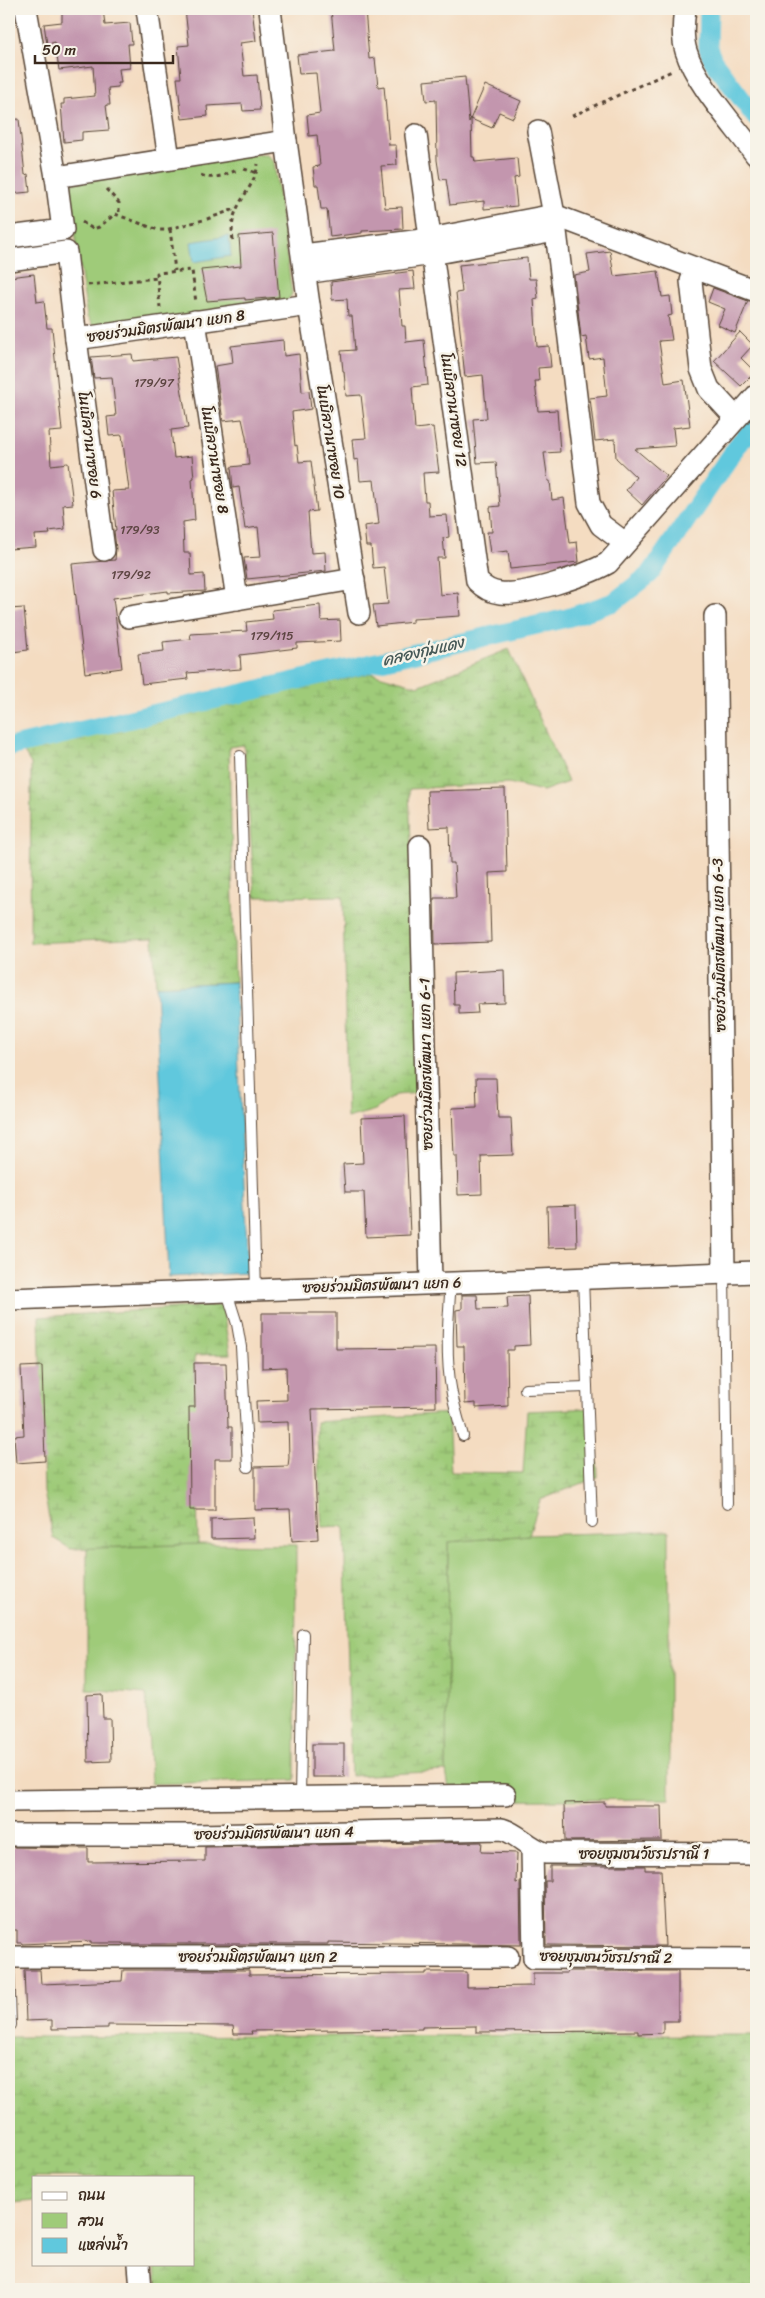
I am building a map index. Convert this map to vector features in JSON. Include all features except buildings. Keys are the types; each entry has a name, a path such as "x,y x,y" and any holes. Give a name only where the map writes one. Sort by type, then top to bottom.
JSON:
{"street":[{"path":"9,237 62,220 26,9"},
{"path":"147,9 169,159"},
{"name":"โนเบิลวานาซอย 10","path":"270,9 309,305 359,613"},
{"path":"685,9 684,34 686,50 695,71 756,154"},
{"path":"538,131 555,223 589,503 601,525 625,542 735,417 756,396"},
{"name":"โนเบิลวานาซอย 12","path":"416,135 477,581 485,589 500,593 512,593 570,579 592,572 608,563 625,542"},
{"path":"56,178 286,141"},
{"name":"ซอยร่วมมิตรพัฒนา แยก 8","path":"62,220 76,339 309,305"},
{"path":"304,264 431,247 555,223 756,291"},
{"path":"9,260 66,252"},
{"path":"696,270 691,281 701,369 709,389 735,417"},
{"name":"โนเบิลวานาซอย 8","path":"197,321 237,599"},
{"name":"โนเบิลวานาซอย 6","path":"76,339 104,550"},
{"path":"129,617 354,579"},
{"name":"ซอยร่วมมิตรพัฒนา แยก 6-3","path":"715,616 724,1273"},
{"name":"ซอยร่วมมิตรพัฒนา แยก 6-1","path":"420,846 441,1282"},
{"name":"ซอยร่วมมิตรพัฒนา แยก 6","path":"9,1299 756,1272"},
{"path":"9,1801 505,1795"},
{"name":"ซอยร่วมมิตรพัฒนา แยก 4","path":"9,1835 502,1829 515,1833 532,1849"},
{"name":"ซอยชุมชนวัชรปราณี 1","path":"532,1849 545,1853 756,1854"},
{"name":"ซอยชุมชนวัชรปราณี 2","path":"532,1849 534,1958 756,1959"},
{"name":"ซอยร่วมมิตรพัฒนา แยก 2","path":"9,1957 508,1957"},
{"path":"139,2266 141,2289"}],"lane":[{"path":"240,756 256,1290"},
{"path":"724,1273 727,1504"},
{"path":"583,1278 592,1522"},
{"path":"441,1282 448,1326 452,1393 463,1436"},
{"path":"227,1292 237,1324 241,1347 248,1467"},
{"path":"525,1389 587,1386"},
{"path":"300,1797 303,1634"},
{"path":"9,1966 10,2025"}],"path":[{"path":"572,116 691,62"},
{"path":"233,240 231,230 235,209 257,173 257,146"},
{"path":"100,170 103,186 119,203 120,216"},
{"path":"62,220 72,211 81,221 93,229 99,227 115,214 158,230 170,229 235,209"},
{"path":"170,229 175,272"},
{"path":"162,326 157,273 192,270 197,321"},
{"path":"70,287 158,278"}],"green space":[{"path":"248,154 268,155 274,162 292,294 286,303 94,327 87,317 70,197 72,183"},
{"path":"509,649 568,782 543,791 508,783 409,789 420,1093 395,1095 375,1110 347,1118 343,896 255,897 244,745 229,747 235,982 156,986 153,938 30,943 31,764 22,749 371,673 418,686"},
{"path":"222,1305 230,1354 195,1355 198,1544 71,1549 53,1538 44,1492 39,1317"},
{"path":"595,1408 598,1477 540,1500 529,1535 448,1542 446,1771 351,1776 344,1526 322,1527 316,1422 448,1413 451,1472 523,1473 527,1411"},
{"path":"669,1531 669,1799 451,1801 446,1771 448,1542 529,1535"},
{"path":"198,1544 296,1545 295,1780 151,1784 146,1694 87,1689 87,1548"},
{"path":"756,2035 756,2288 157,2289 155,2266 195,2266 195,2176 32,2176 32,2201 13,2203 9,2188 9,2037"}],"water":[{"path":"229,236 231,256 194,262 191,242"},
{"path":"235,982 248,1273 169,1277 156,986"}],"waterway":[{"path":"709,9 708,48 713,61 756,118"},
{"name":"คลองกุ่มแดง","path":"9,747 567,618 614,602 650,574 740,442 756,426"}]}
